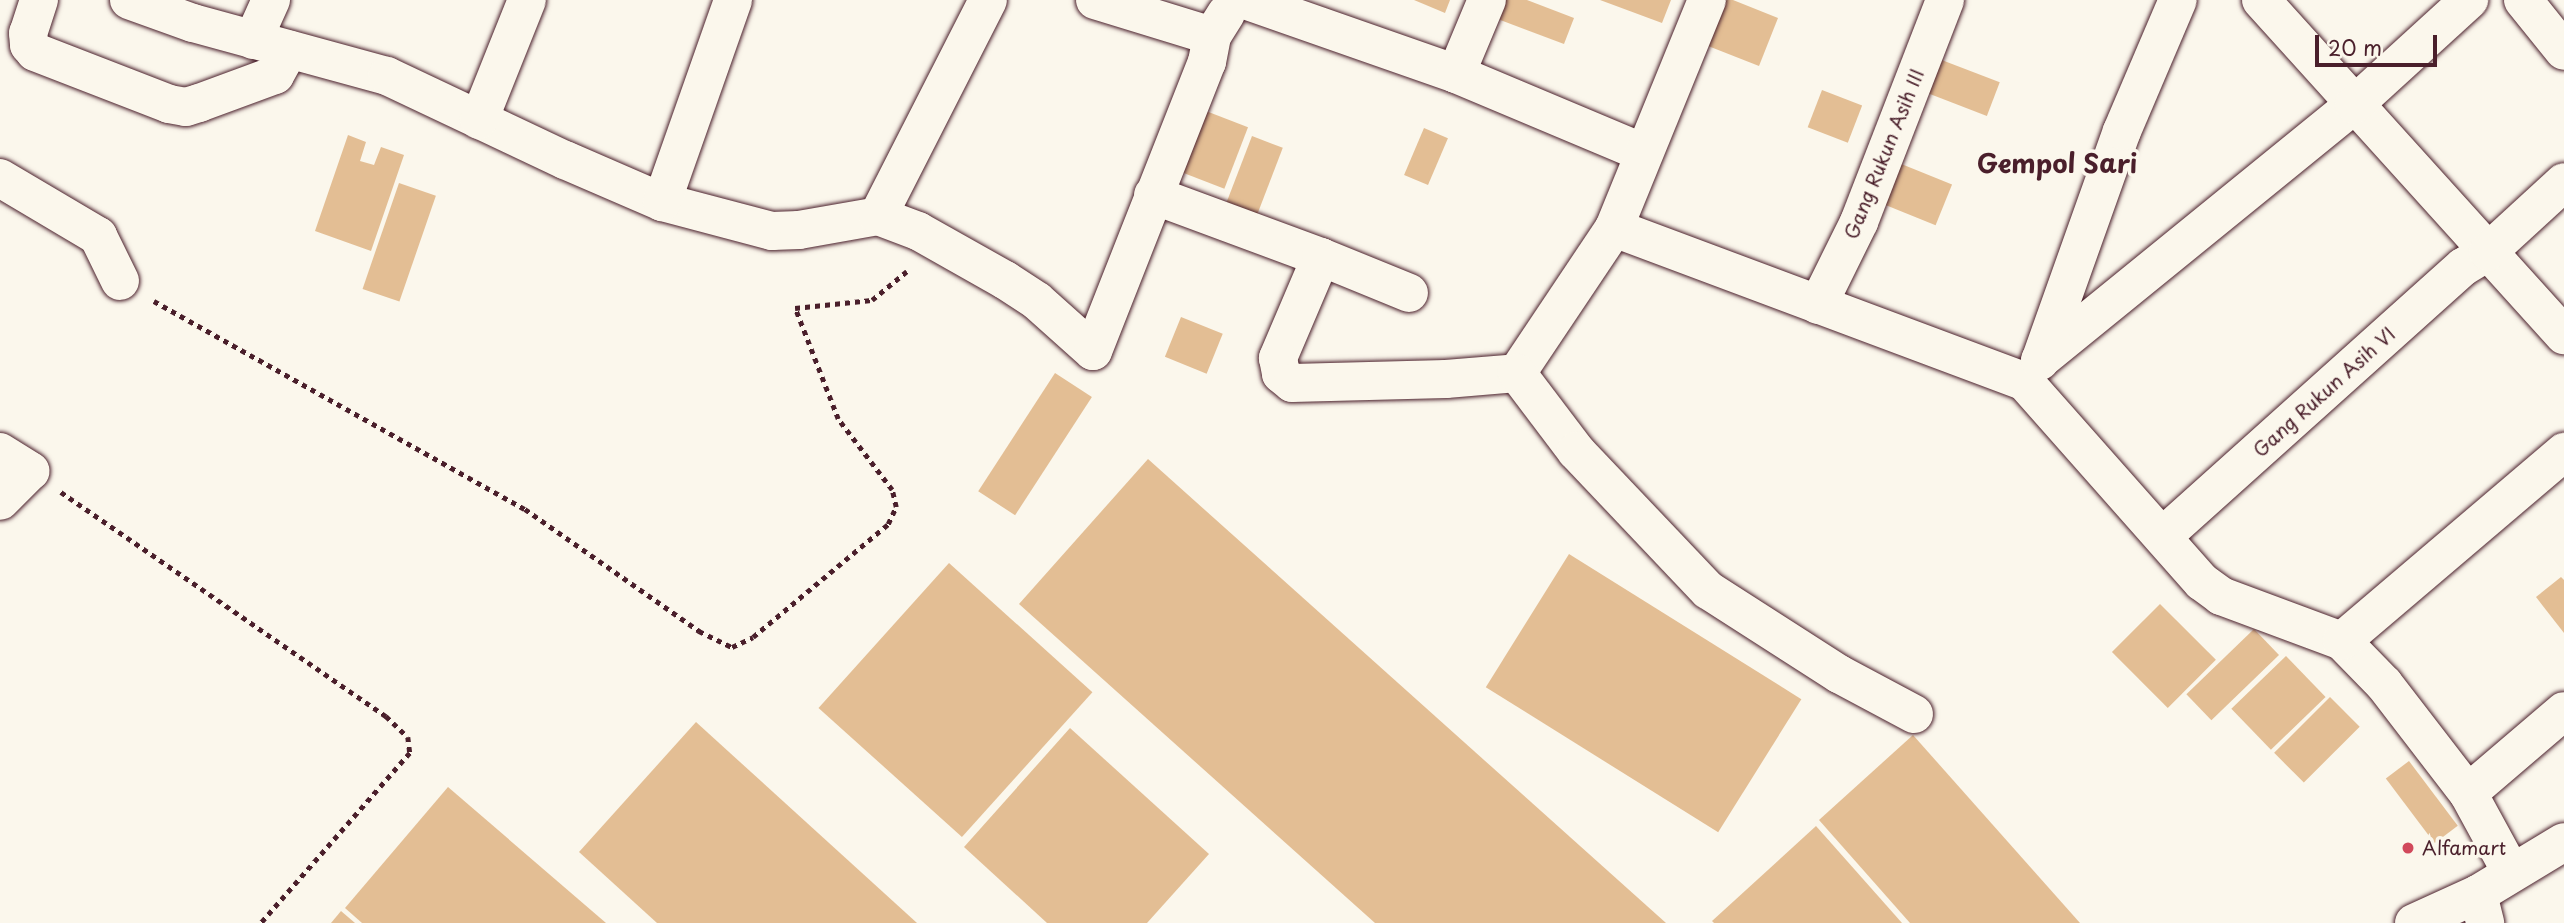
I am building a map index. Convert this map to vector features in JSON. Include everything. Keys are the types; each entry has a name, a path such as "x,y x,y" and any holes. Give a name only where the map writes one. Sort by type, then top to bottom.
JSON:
{"street":[{"path":"35,52 29,45 28,33 40,0"},
{"path":"129,0 253,40 387,76 662,202 772,231 799,230 878,216 918,230 1037,301 1093,351 1207,62 1212,36 1233,0"},
{"path":"253,40 271,0"},
{"path":"479,120 527,0"},
{"path":"662,202 733,0"},
{"path":"878,216 988,0"},
{"path":"1096,0 1212,36"},
{"path":"1245,0 1456,74 1642,152"},
{"path":"1456,74 1487,0"},
{"path":"1517,373 1614,228 1642,152 1707,0"},
{"name":"Gang Rukun Asih III","path":"1818,305 1859,222 1945,0"},
{"path":"2032,371 2122,131 2178,0"},
{"path":"2262,0 2564,335"},
{"path":"2032,371 2354,105 2469,0"},
{"path":"2523,0 2564,51"},
{"path":"0,33 35,52 169,104 186,107 275,75 289,50"},
{"path":"0,178 98,236 120,281"},
{"name":"Gang Rukun Asih VI","path":"2163,537 2463,267 2488,252 2564,182"},
{"path":"1153,195 1321,257 1409,293"},
{"path":"1614,228 1818,305 2032,371 2163,537 2202,582 2221,596 2342,641 2384,684 2468,793 2511,872"},
{"path":"1321,257 1278,358 1282,374 1292,383 1446,379 1517,373"},
{"path":"1517,373 1576,451 1708,590 1839,674 1914,714"},
{"path":"2342,641 2564,452"},
{"path":"0,501 15,461"},
{"path":"2468,793 2564,711"},
{"path":"2414,923 2481,909 2511,872 2564,842"}],"path":[{"path":"120,281 525,509 699,631 732,647 753,637 888,524 896,507 891,490 838,418 795,308 872,300 902,278 910,266 918,230"},
{"path":"15,461 386,716 408,737 411,753 261,923"}],"building":[{"path":"1414,0 1450,0 1445,13"},
{"path":"1502,0 1527,0 1574,18 1564,44 1495,18"},
{"path":"1600,0 1671,0 1662,23"},
{"path":"1720,0 1733,0 1778,18 1759,66 1703,44"},
{"path":"1926,54 2000,82 1987,116 1913,88"},
{"path":"1822,90 1862,105 1848,143 1808,127"},
{"path":"1206,111 1248,127 1224,189 1182,173"},
{"path":"1424,128 1448,138 1428,185 1404,175"},
{"path":"348,135 366,142 360,161 374,165 381,147 404,155 371,251 315,231"},
{"path":"1252,136 1283,148 1255,220 1224,208"},
{"path":"1889,159 1952,184 1936,225 1873,200"},
{"path":"399,183 436,196 399,302 363,289"},
{"path":"1181,317 1223,334 1207,374 1165,357"},
{"path":"1055,373 1092,397 1015,515 978,491"},
{"path":"1148,459 1666,923 1375,923 1019,604"},
{"path":"1569,554 1801,699 1718,832 1486,687"},
{"path":"949,563 1092,692 962,837 819,708"},
{"path":"2561,577 2564,580 2564,633 2536,597"},
{"path":"2160,604 2216,660 2168,708 2112,652"},
{"path":"2254,629 2279,655 2211,720 2186,694"},
{"path":"2286,656 2326,697 2271,750 2231,709"},
{"path":"2330,697 2360,727 2304,783 2274,753"},
{"path":"696,722 917,923 657,923 579,852"},
{"path":"1070,728 1209,854 1147,923 1047,923 964,847"},
{"path":"1913,735 2080,923 1910,923 1819,820"},
{"path":"2409,761 2458,826 2435,843 2386,778"},
{"path":"448,787 606,923 362,923 345,908"},
{"path":"1816,826 1902,923 1712,921"},
{"path":"341,911 355,923 331,923"}],"place":[{"name":"Alfamart","path":"2408,848"}],"district":[{"name":"Gempol Sari","path":"2057,163"}]}
